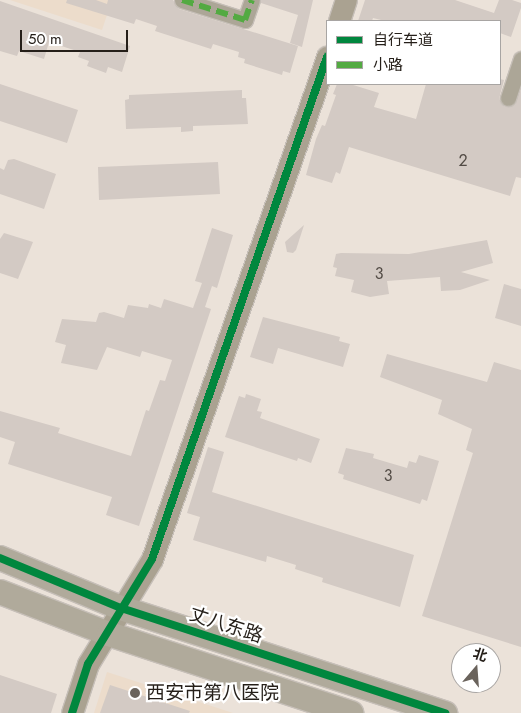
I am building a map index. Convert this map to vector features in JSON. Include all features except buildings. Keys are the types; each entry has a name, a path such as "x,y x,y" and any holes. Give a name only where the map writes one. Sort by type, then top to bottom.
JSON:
{"main road":[{"name":"丈八东路","path":"0,558 121,608 445,713"},
{"path":"0,592 110,634 351,713"}],"street":[{"path":"182,0 245,20 252,0"},
{"path":"339,20 346,0"},
{"path":"72,713 88,664 110,634 121,608 152,559 326,60"},
{"path":"508,98 521,60"}],"shaded area":[{"path":"10,0 112,0 102,30"},
{"name":"西安市第八医院","path":"107,672 233,713 94,713"}],"marked path":[{"path":"182,0 245,20 252,0"}],"cycle path":[{"path":"72,713 88,664 152,559 326,60"},
{"path":"0,558 121,608 445,713"}],"place":[{"name":"西安市第八医院","path":"135,693"}]}
